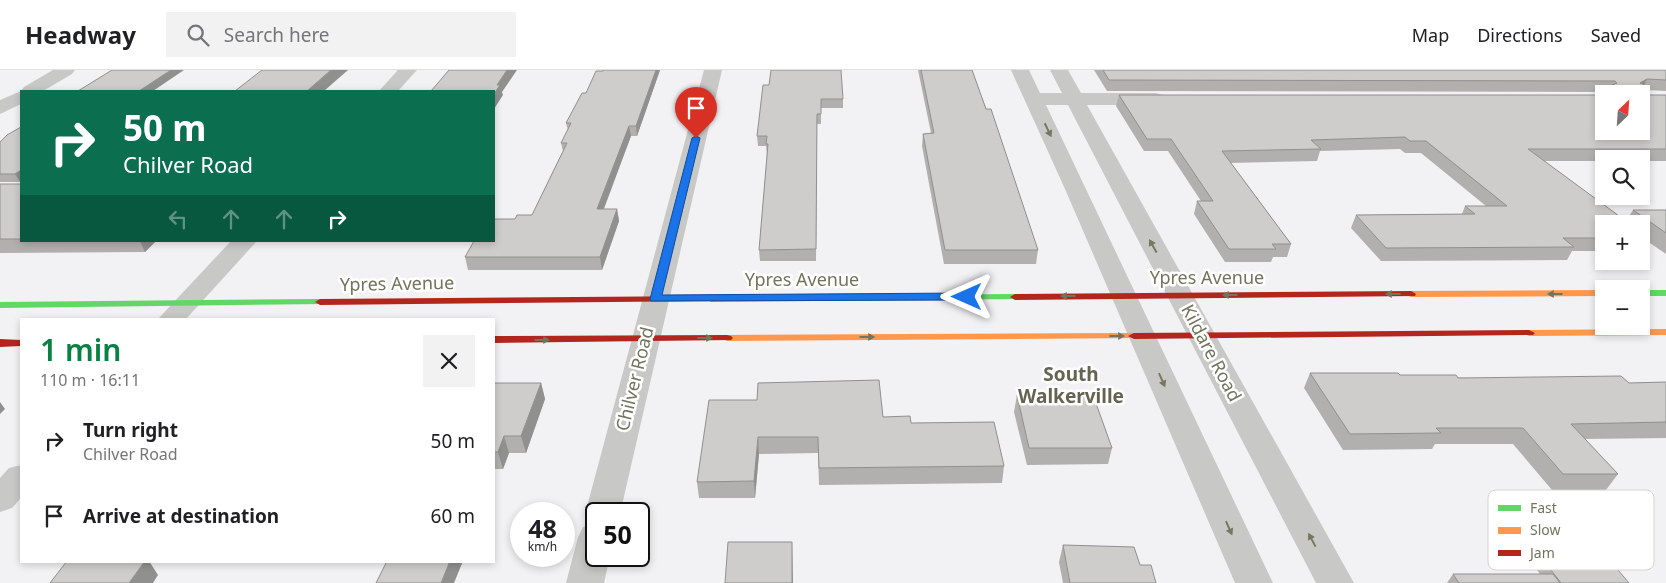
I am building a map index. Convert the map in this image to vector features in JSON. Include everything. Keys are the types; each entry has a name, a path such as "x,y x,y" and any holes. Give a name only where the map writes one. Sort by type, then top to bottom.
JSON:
{"main road":[{"name":"Ypres Avenue","path":"0,305 178,312 655,299 1595,293"},
{"path":"1650,293 1666,293"},
{"path":"495,340 1666,332"},
{"path":"0,343 20,343"}],"street":[{"path":"32,90 66,70"},
{"path":"389,90 408,70"},
{"name":"Chilver Road","path":"605,502 713,70"},
{"path":"1020,70 1254,583"},
{"name":"Kildare Road","path":"1059,70 1335,583"},
{"path":"0,108 20,97"},
{"path":"1033,99 1169,99"},
{"path":"178,312 244,242"},
{"path":"0,499 20,478"},
{"path":"585,583 589,567"}],"building":[{"path":"112,70 171,70 141,90 80,90"},
{"path":"262,70 331,70 308,90 236,90"},
{"path":"449,70 507,70 497,85 500,85 495,92 495,90 432,90"},
{"path":"656,70 636,126 629,126 597,209 617,209 600,257 465,257 473,242 495,242 495,219 515,219 517,215 532,215 567,143 561,143 571,123 566,123 582,93 586,93 596,71"},
{"path":"771,70 841,70 843,99 821,99 821,114 817,114 816,249 759,250 768,144 766,144 767,136 757,136 763,85 769,85"},
{"path":"921,70 972,70 986,109 991,109 1038,250 945,250 923,134 934,133"},
{"path":"1103,70 1666,70 1666,80 1647,79 1640,83 1645,85 1612,85 1617,83 1615,81 1109,80"},
{"path":"1119,95 1595,95 1595,140 1650,140 1650,95 1666,95 1666,149 1528,149 1595,198 1595,205 1604,205 1618,215 1595,215 1595,238 1563,238 1574,247 1386,248 1356,215 1475,214 1465,206 1507,206 1426,141 1410,141 1405,137 1311,140 1321,149 1222,151 1291,244 1272,244 1276,249 1229,249 1197,201 1213,201 1171,139 1147,139"},
{"path":"20,128 20,171 15,174 0,174 0,142 7,135"},
{"path":"0,184 20,184 20,239 0,239"},
{"path":"1633,210 1666,210 1666,233 1650,222 1650,215 1640,215"},
{"path":"1310,373 1398,373 1400,375 1456,375 1458,378 1621,376 1629,383 1666,382 1666,422 1571,424 1618,474 1563,474 1523,428 1436,428 1441,433 1350,434"},
{"path":"879,380 883,417 910,416 911,423 994,422 1004,466 819,468 818,437 758,437 754,481 697,482 709,400 757,400 758,383"},
{"path":"495,383 541,383 521,436 504,436 498,452 495,452"},
{"path":"1017,395 1093,395 1112,448 1029,448"},
{"path":"728,542 792,542 792,583 725,583"},
{"path":"1063,545 1134,547 1140,565 1151,565 1156,583 1070,583"},
{"path":"65,563 144,563 129,583 50,583"},
{"path":"386,563 449,563 441,583 376,583"},
{"path":"1551,570 1618,570 1629,583 1561,583"},
{"path":"1453,574 1553,574 1560,583 1459,583"}],"traffic: fast":[{"path":"1650,293 1666,293"},
{"path":"711,299 1015,297"},
{"path":"0,305 320,302"}],"traffic: slow":[{"path":"1411,294 1595,293"},
{"path":"1529,333 1666,332"},
{"path":"727,338 1134,336"}],"traffic: jam":[{"path":"1015,297 1411,294"},
{"path":"320,302 711,299"},
{"path":"1134,336 1529,333"},
{"path":"495,340 727,338"},
{"path":"0,343 20,343"}],"district":[{"name":"South Walkerville","path":"1071,385"}],"route":[{"path":"696,138 655,299 967,297"}]}
